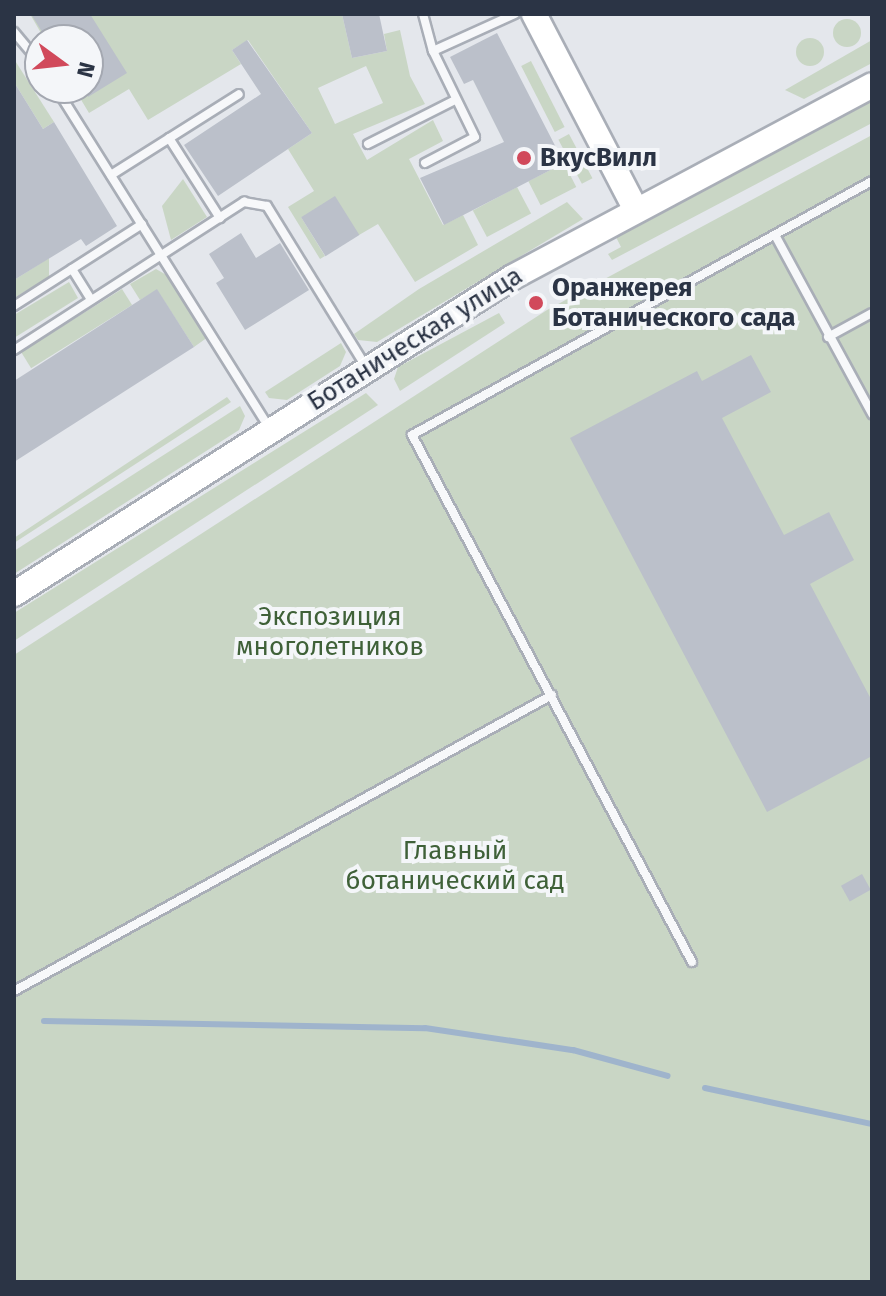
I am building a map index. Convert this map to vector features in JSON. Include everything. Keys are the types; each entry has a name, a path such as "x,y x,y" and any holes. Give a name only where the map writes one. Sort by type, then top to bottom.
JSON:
{"main road":[{"path":"534,14 635,208"},
{"name":"Ботаническая улица","path":"14,594 367,368 635,208 872,85"}],"lane":[{"path":"423,14 433,51 475,137 425,163"},
{"path":"433,51 515,14"},
{"path":"111,175 239,94"},
{"path":"368,144 455,100"},
{"path":"66,104 270,429"},
{"path":"169,138 220,218"},
{"path":"692,962 412,435 872,181"},
{"path":"14,350 244,202 267,206 367,368"},
{"path":"14,306 142,224"},
{"path":"775,235 872,414"},
{"path":"72,269 91,300"},
{"path":"828,337 872,313"},
{"path":"14,991 552,695"}],"green space":[{"path":"30,14 342,14 352,58 387,51 384,34 400,30 410,76 425,104 353,134 367,160 433,120 443,141 409,159 443,225 463,215 478,245 415,282 378,224 359,235 301,217 325,256 320,259 288,207 314,191 288,149 312,133 248,40 232,50 241,64 148,120 129,89 104,104 104,24 36,24","holes":["366,66 383,103 335,124 318,88"]},
{"path":"847,19 857,23 861,33 857,43 847,47 837,43 833,33 837,23"},
{"path":"810,38 820,42 824,52 820,62 810,66 800,62 796,52 800,42"},
{"path":"872,40 872,63 804,99 785,90"},
{"path":"14,59 24,75 24,98 14,82"},
{"path":"531,61 565,127 555,132 521,66"},
{"path":"872,101 872,123 612,260 608,254 621,247 616,237"},
{"path":"28,104 43,104 54,122 43,129"},
{"path":"84,104 104,104 89,113"},
{"path":"569,134 592,178 582,184 558,140"},
{"name":"Главный ботанический сад","path":"872,135 872,1282 14,1282 14,655 547,310"},
{"path":"564,163 576,187 541,205 528,181"},
{"path":"183,179 207,217 171,240 162,206"},
{"path":"517,187 531,213 487,237 473,210"},
{"path":"567,202 583,219 377,342 358,340 354,334 419,289"},
{"path":"49,258 49,277 14,298 14,280"},
{"path":"156,269 170,277 208,337 194,347 157,290 140,300 130,284"},
{"path":"69,282 78,298 14,338 14,315"},
{"path":"122,289 132,305 31,368 21,352"},
{"path":"499,313 505,323 400,391 394,379 398,367"},
{"path":"341,343 346,352 340,366 287,400 269,398 265,392"},
{"path":"366,393 378,405 14,641 14,613"},
{"path":"227,397 231,402 14,543 14,538"},
{"path":"240,406 245,416 239,430 14,574 14,551"}],"building":[{"path":"31,14 90,14 96,24 37,24"},
{"path":"342,14 379,14 387,51 352,58"},
{"path":"497,33 564,163 444,225 420,178 504,142 473,80 464,84 450,57"},
{"path":"104,36 127,73 104,87"},
{"path":"247,40 312,133 218,196 184,145 261,94 232,50"},
{"path":"14,82 24,104 28,104 43,129 54,122 117,226 86,246 81,239 14,280"},
{"path":"335,196 359,235 325,256 301,217"},
{"path":"241,233 256,258 280,243 309,290 245,330 216,283 224,278 209,254"},
{"path":"157,289 194,347 14,462 14,381"},
{"path":"751,355 771,392 722,418 784,535 829,512 854,560 810,584 872,701 872,756 767,812 570,438 697,371 702,381"},
{"path":"862,874 871,890 850,901 841,886"}],"waterway":[{"path":"44,1021 425,1028 573,1050 668,1076"},
{"path":"705,1088 872,1124"}],"place":[{"name":"ВкусВилл","path":"524,158"},
{"name":"Оранжерея Ботанического сада","path":"536,303"}],"park label":[{"name":"Экспозиция многолетников","path":"330,632"}]}
